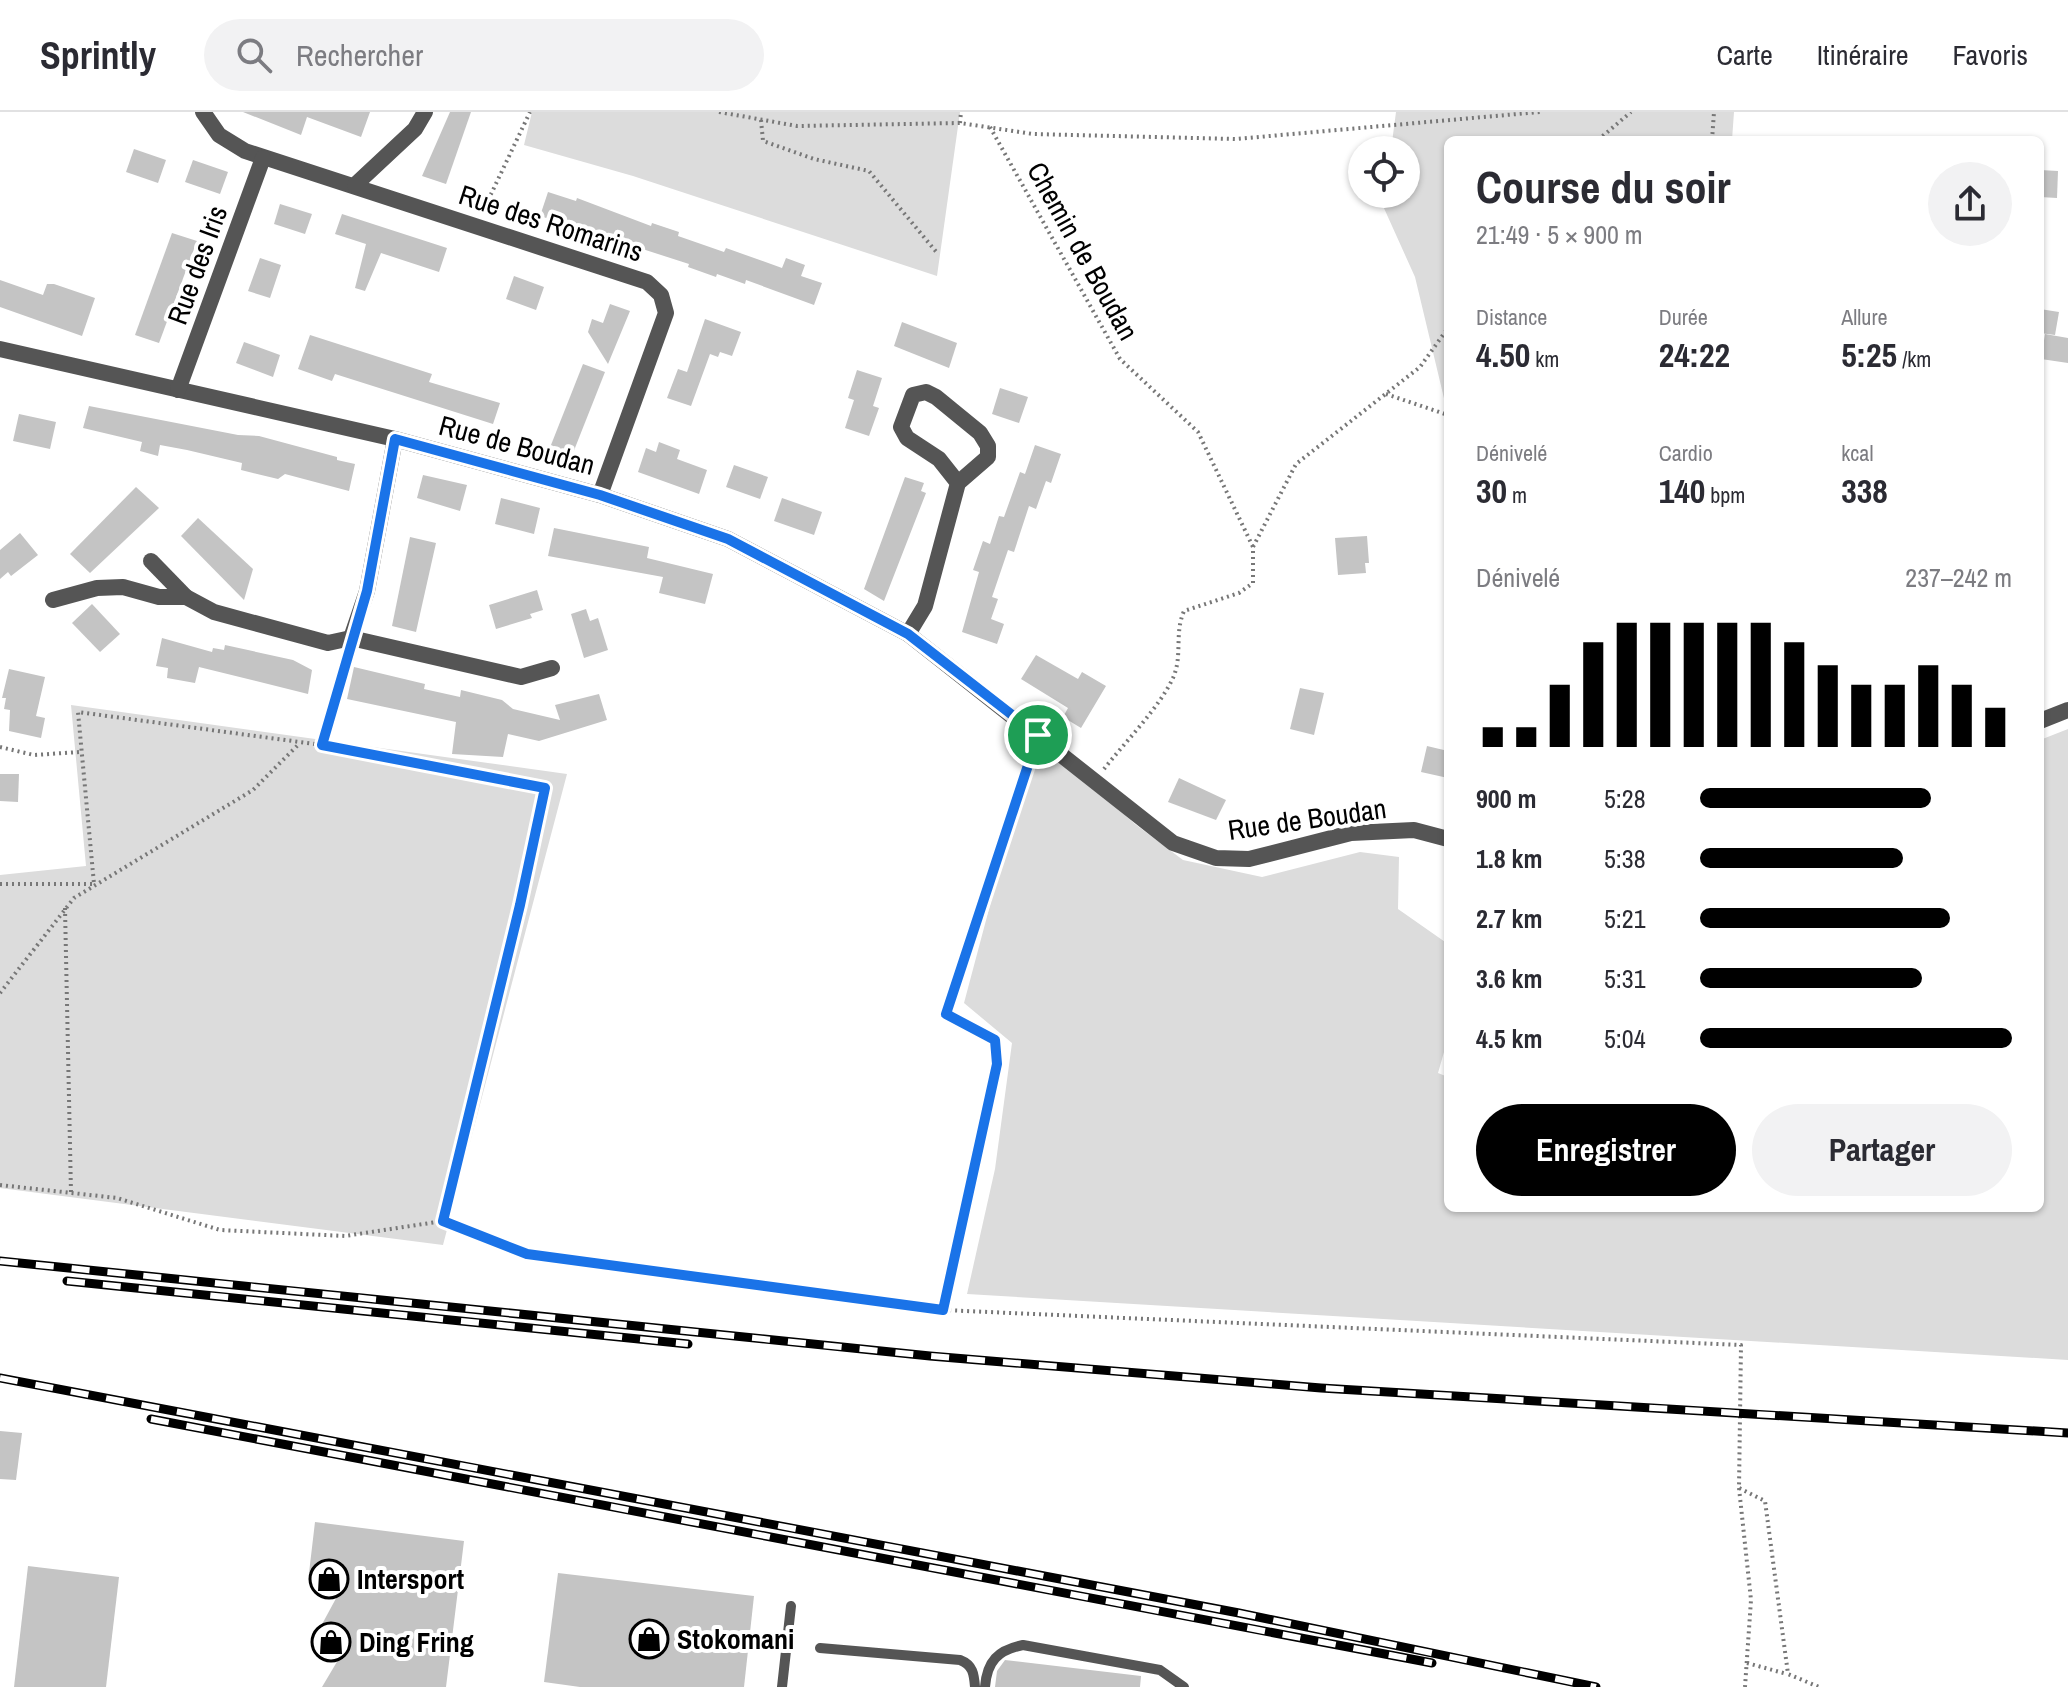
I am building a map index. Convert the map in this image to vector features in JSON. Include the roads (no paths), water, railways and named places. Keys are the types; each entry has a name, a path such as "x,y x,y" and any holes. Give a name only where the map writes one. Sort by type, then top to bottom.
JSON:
{"street":[{"name":"Rue des Romarins","path":"203,112 219,135 263,158 355,185 647,282 661,295 666,313 600,495"},
{"path":"355,185 415,129 425,112"},
{"name":"Rue des Iris","path":"178,390 263,158"},
{"name":"Rue de Boudan","path":"0,349 395,439 600,495 728,539 908,634 1173,843 1216,858 1249,859 1351,833 1414,830 1444,838"},
{"path":"908,634 925,606 958,483 988,457 988,446 980,433 936,397 926,392 913,395 901,427 907,438 939,459 958,483"},
{"path":"351,638 367,591 395,439"},
{"path":"151,561 186,597 214,612 328,643 351,638 521,677 552,668"},
{"path":"53,600 97,588 123,587 159,597 186,597"},
{"path":"2044,719 2068,710"}],"lane":[{"path":"782,1687 791,1606"},
{"path":"985,1687 993,1660 1004,1649 1023,1645 1160,1670 1184,1687"},
{"path":"820,1648 960,1660 967,1663 974,1674 975,1687"}],"railway":[{"path":"0,1261 930,1356 1321,1388 2068,1433"},
{"path":"67,1281 688,1344"},
{"path":"0,1378 1239,1613 1596,1687"},
{"path":"151,1419 1432,1663"}],"place":[{"name":"Intersport","path":"329,1579"},
{"name":"Stokomani","path":"649,1639"},
{"name":"Ding Fring","path":"331,1642"}]}
